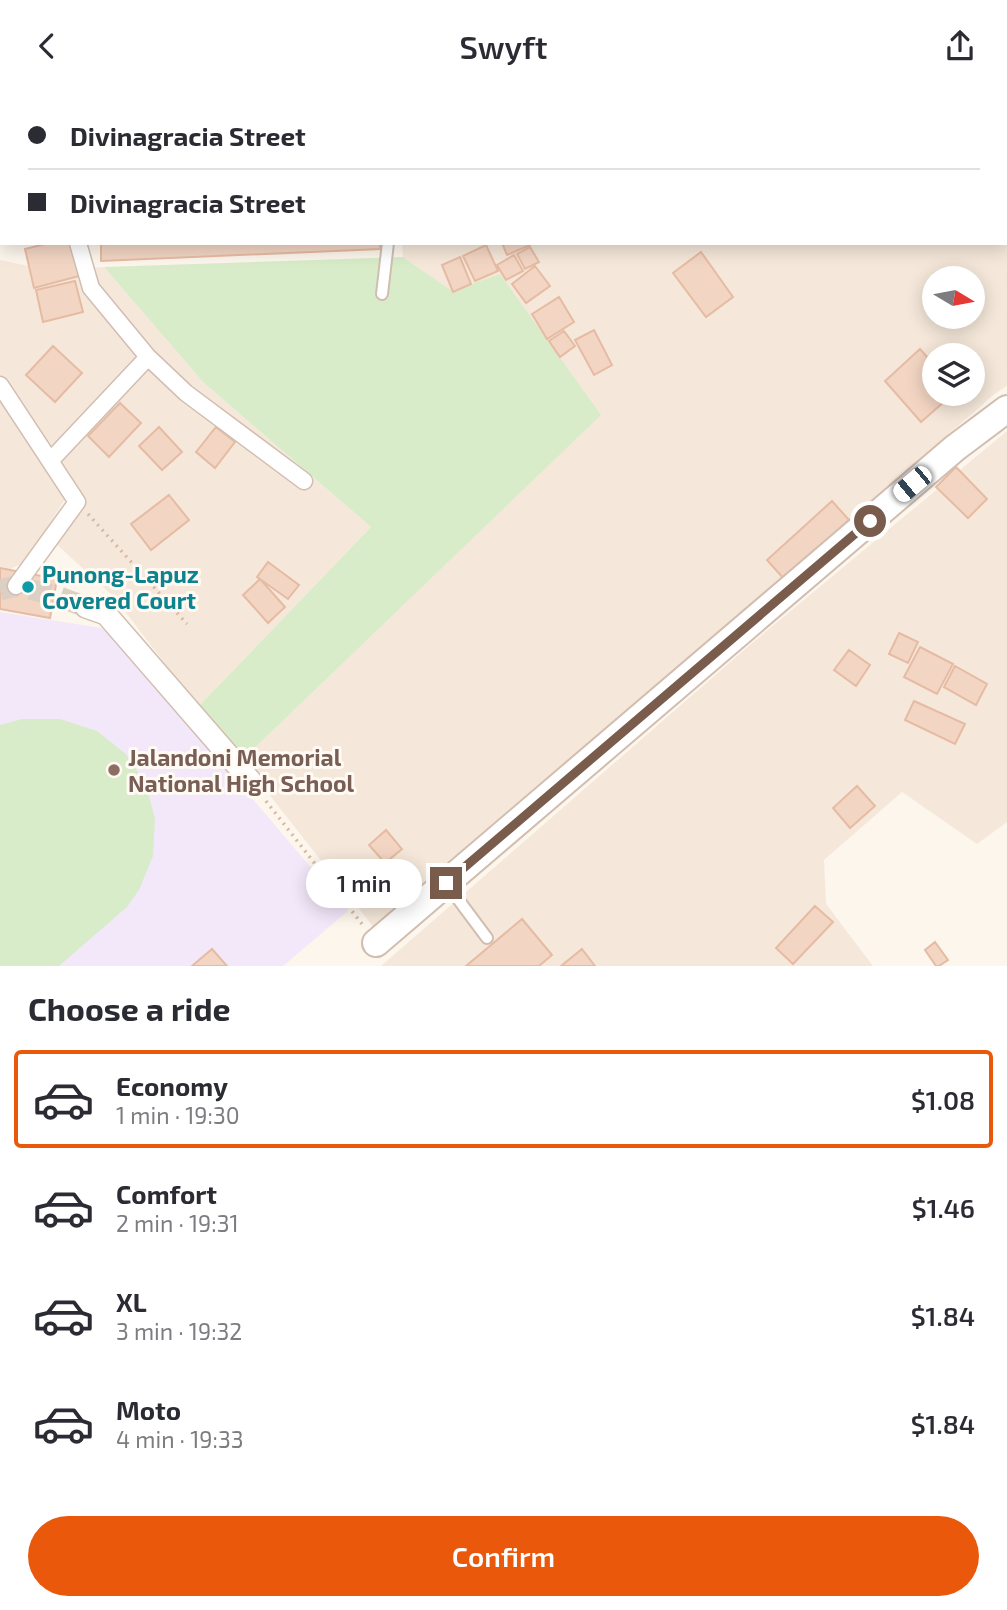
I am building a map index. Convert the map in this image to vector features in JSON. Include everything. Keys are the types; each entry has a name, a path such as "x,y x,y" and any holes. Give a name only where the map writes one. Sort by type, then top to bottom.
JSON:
{"street":[{"path":"79,245 91,288 148,357 186,393 304,481"},
{"path":"51,460 148,357"},
{"path":"0,385 77,502 16,586"},
{"path":"376,943 955,448 1007,409"},
{"path":"86,607 106,614 255,786"}],"lane":[{"path":"382,294 388,245"},
{"path":"446,883 487,938"}],"path":[{"path":"77,502 187,624"},
{"path":"255,786 376,943"}],"shaded area":[{"path":"402,245 1007,245 1007,386 985,402 985,343 922,343 922,406 981,406 375,929 242,760 600,415 451,291 403,257"},
{"path":"0,260 53,271 104,267 203,382 371,527 198,707 114,597 53,541 84,498 0,375"},
{"path":"0,389 69,493 25,562 0,574"},
{"path":"1007,431 1007,822 977,844 902,792 824,860 826,904 873,966 381,966 751,644"},
{"name":"Jalandoni Memorial National High School","path":"0,612 108,629 348,911 283,966 0,966"}],"green space":[{"path":"403,257 452,291 500,274 601,415 242,760 198,707 371,527 203,382 104,267"},
{"path":"22,719 60,719 97,731 126,754 146,784 155,819 153,856 139,890 127,907 59,966 0,966 0,725"}],"building":[{"path":"41,245 71,245 79,276 34,288 25,249"},
{"path":"101,245 380,245 380,249 101,261"},
{"path":"486,245 498,271 475,281 463,256"},
{"path":"503,245 530,245 507,255"},
{"path":"530,247 539,262 525,269 517,254"},
{"path":"701,252 733,297 706,317 673,273"},
{"path":"514,255 523,271 506,280 497,265"},
{"path":"460,257 471,284 453,292 442,265"},
{"path":"535,266 550,286 526,303 512,284"},
{"path":"75,281 83,312 43,322 36,290"},
{"path":"559,297 574,322 547,339 532,314"},
{"path":"594,330 612,365 594,375 575,340"},
{"path":"564,331 575,346 560,357 549,341"},
{"path":"53,346 82,373 55,402 26,375"},
{"path":"920,349 922,406 939,406 921,422 885,381"},
{"path":"120,403 141,423 109,457 88,436"},
{"path":"159,427 182,452 162,470 139,446"},
{"path":"216,427 235,442 215,468 196,452"},
{"path":"956,467 987,499 968,518 936,487"},
{"path":"169,495 189,520 151,550 131,524"},
{"path":"832,501 849,520 784,579 767,560"},
{"path":"268,562 299,585 288,599 257,577"},
{"name":"Punong-Lapuz Covered Court","path":"0,568 57,579 50,618 0,609"},
{"path":"260,579 285,607 268,623 243,595"},
{"path":"899,633 918,642 908,663 889,654"},
{"path":"920,647 953,664 937,694 904,677"},
{"path":"849,650 870,665 856,686 834,670"},
{"path":"955,666 987,684 976,705 944,687"},
{"path":"914,701 965,724 955,744 905,720"},
{"path":"857,786 875,806 850,828 833,808"},
{"path":"386,830 402,849 385,863 369,845"},
{"path":"372,867 385,882 366,899 353,884"},
{"path":"815,906 833,922 793,964 776,948"},
{"path":"522,919 552,955 539,966 466,966"},
{"path":"935,942 948,960 939,966 936,966 925,950"},
{"path":"212,949 227,966 192,966"},
{"path":"582,949 595,966 561,966"}],"tunnel":[{"path":"0,590 16,586 54,595 86,607"}],"place":[{"name":"Punong-Lapuz Covered Court","path":"28,587"},
{"name":"Jalandoni Memorial National High School","path":"114,770"}],"route":[{"path":"446,883 870,521"}]}
